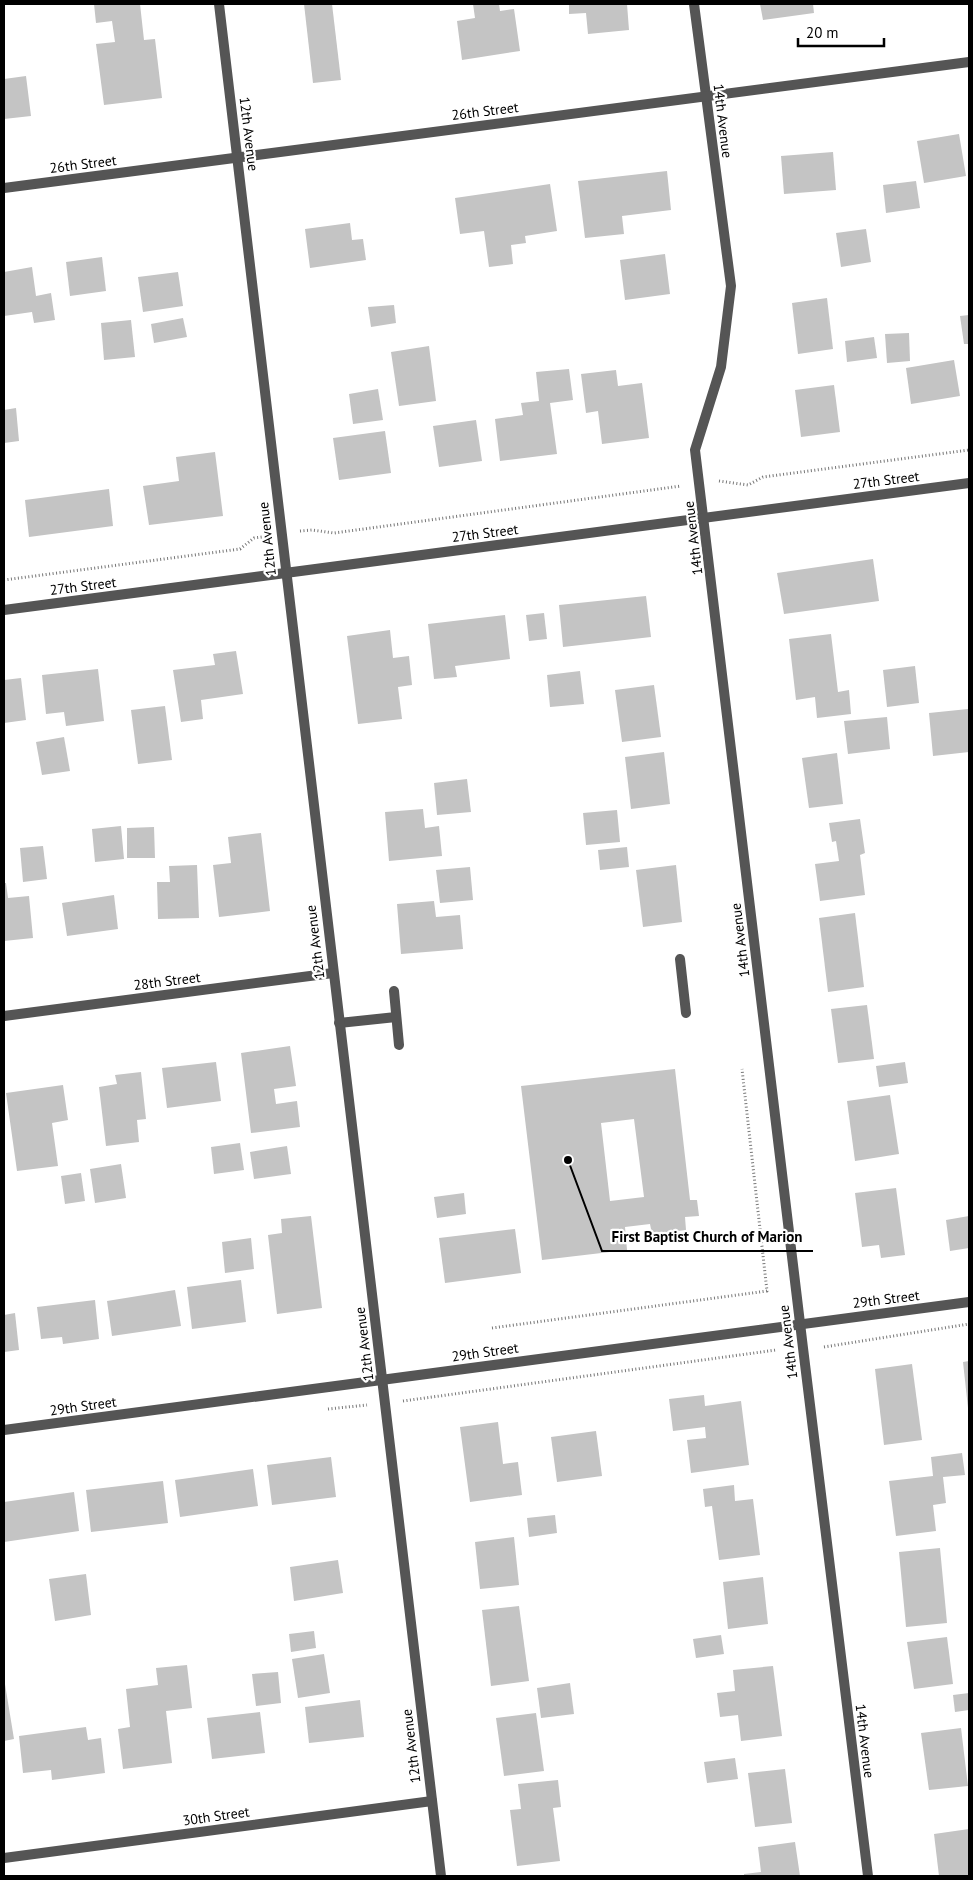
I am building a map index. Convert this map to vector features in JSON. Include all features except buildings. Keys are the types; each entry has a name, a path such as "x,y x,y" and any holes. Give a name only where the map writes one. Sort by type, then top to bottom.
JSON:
{"street":[{"name":"12th Avenue","path":"219,4 239,157 285,573 441,1876"},
{"name":"14th Avenue","path":"694,4 731,286 721,367 695,450 868,1876"},
{"name":"26th Street","path":"4,188 969,62"},
{"name":"27th Street","path":"4,610 969,483"},
{"path":"680,959 686,1013"},
{"name":"28th Street","path":"4,1016 333,973"},
{"path":"394,991 400,1045"},
{"path":"339,1023 396,1017"},
{"name":"29th Street","path":"4,1430 969,1302"},
{"name":"30th Street","path":"4,1858 432,1801"}],"path":[{"path":"4,580 240,549 254,538 281,534 312,530 334,533 700,483 722,481 748,485 763,477 969,450"},
{"path":"492,1328 767,1291 742,1069"},
{"path":"824,1347 969,1324"}],"place":[{"name":"First Baptist Church of Marion","path":"568,1160"}]}
